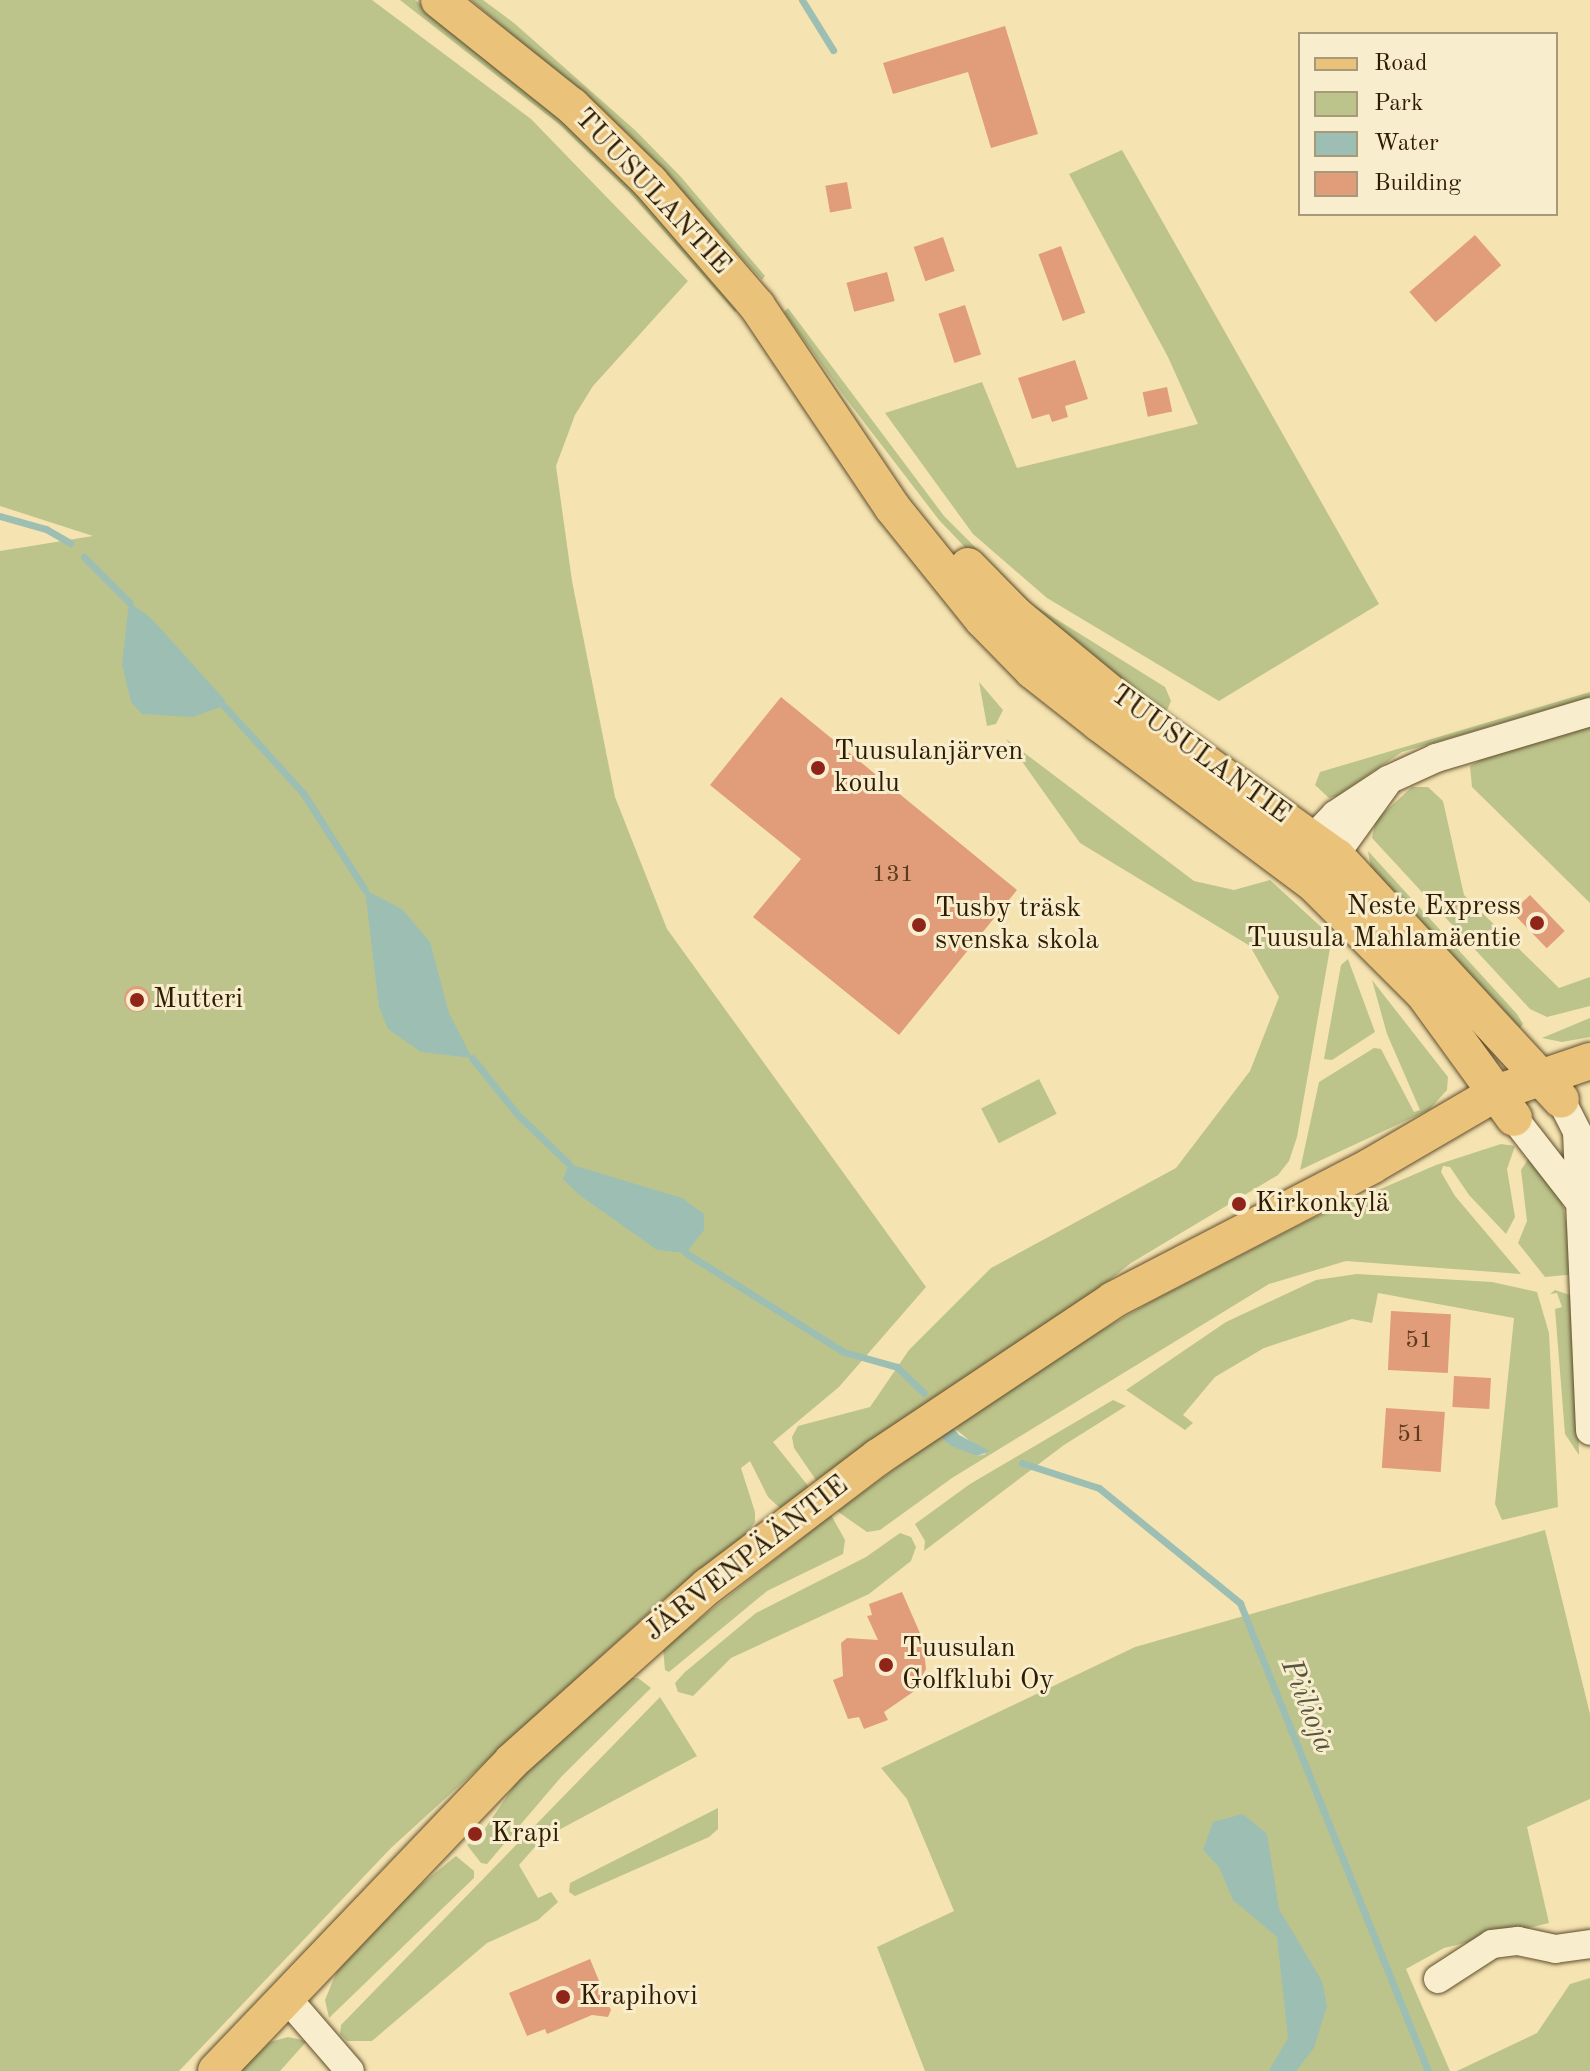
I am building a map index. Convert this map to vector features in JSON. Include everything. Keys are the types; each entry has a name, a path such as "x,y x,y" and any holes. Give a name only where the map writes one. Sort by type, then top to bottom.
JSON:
{"main road":[{"name":"TUUSULANTIE","path":"439,0 572,106 650,182 757,306 834,415 892,507 983,620 1033,671 1313,860 1564,1086"},
{"name":"TUUSULANTIE","path":"1313,860 1424,994 1505,1105"},
{"name":"JÄRVENPÄÄNTIE","path":"216,2071 512,1761 633,1650 773,1536 878,1457 1113,1300 1371,1166 1505,1105 1564,1086 1590,1061"}],"street":[{"path":"1313,860 1388,780 1436,758 1590,712"},
{"path":"1564,1086 1577,1132 1584,1208 1590,1431"},
{"path":"1505,1105 1584,1208"},
{"path":"1438,1979 1492,1944 1518,1941 1555,1949 1590,1944"},
{"path":"285,1996 350,2071"}],"green space":[{"path":"0,0 372,0 531,119 688,281 593,386 575,415 556,466 572,581 615,797 667,929 926,1287 839,1387 773,1442 809,1487 780,1508 768,1497 750,1461 741,1468 755,1512 755,1522 745,1535 664,1599 391,1848 179,2071 0,2071 0,551 93,536 0,506"},
{"path":"400,0 415,0 452,26 566,121 635,187 738,309 735,312 629,192 560,125"},
{"path":"471,0 483,0 514,23 636,131 681,177 765,276 762,280 630,136"},
{"path":"1122,150 1379,604 1219,701 1047,598 973,534 885,413 982,382 1017,468 1198,424 1168,357 1069,174"},
{"path":"788,308 944,516 1032,604 1165,687 1171,701 1164,717 1025,610 939,520 784,312"},
{"path":"979,682 1003,710 996,724 987,726"},
{"path":"1590,692 1590,697 1402,752 1337,796 1329,798 1315,785 1320,772"},
{"path":"1590,726 1590,903 1472,787 1470,766 1488,756"},
{"path":"1006,739 1194,881 1234,890 1270,880 1332,937 1297,1137 1289,1161 1278,1175 1131,1263 1072,1310 816,1480 794,1448 792,1437 798,1426 870,1407 909,1350 991,1268 1176,1168 1250,1071 1279,997 1250,946 1080,843"},
{"path":"1412,787 1428,787 1443,801 1464,895 1559,988 1590,977 1590,1006 1547,1017 1530,1009 1372,838 1376,820"},
{"path":"1368,851 1517,1014 1523,1024 1520,1028 1371,868"},
{"path":"1348,959 1375,1032 1332,1060 1324,1059 1341,965"},
{"path":"1372,980 1448,1077 1447,1090 1429,1110 1300,1170 1319,1082 1374,1048 1381,1049 1414,1112 1420,1110 1387,1034"},
{"path":"1590,1018 1590,1037 1562,1042 1542,1038"},
{"path":"1039,1079 1057,1114 999,1143 981,1109"},
{"path":"1501,1144 1515,1146 1507,1169 1515,1217 1506,1234 1469,1195 1450,1167 1443,1166 1441,1172 1455,1196 1521,1274 1346,1261 1269,1284 952,1478 880,1530 867,1532 837,1511 940,1436 977,1456 986,1454 953,1427 1049,1361 1152,1301 1311,1219 1436,1165"},
{"path":"1530,1156 1562,1201 1576,1274 1545,1277 1518,1243 1527,1221 1521,1170"},
{"path":"1357,1274 1492,1282 1537,1292 1549,1333 1558,1507 1502,1520 1495,1504 1514,1318 1378,1293 1372,1323 1352,1319 1264,1348 1215,1377 1183,1415 1193,1423 1185,1430 1126,1390 1226,1322 1316,1280"},
{"path":"1555,1290 1576,1297 1579,1455 1565,1434 1555,1309 1562,1307 1557,1293 1550,1294"},
{"path":"1113,1400 1126,1406 1064,1445 924,1551 925,1541 915,1524 970,1484"},
{"path":"831,1515 845,1540 843,1554 767,1591 669,1672 665,1670 663,1648"},
{"path":"1545,1530 1590,1714 1590,1799 1527,1827 1549,1923 1444,1948 1406,1969 1450,2071 925,2071 877,1947 954,1911 907,1799 881,1768 1135,1647"},
{"path":"900,1533 911,1537 916,1547 911,1561 869,1594 731,1658 693,1696 678,1692 675,1683 685,1672 756,1613 866,1557"},
{"path":"628,1678 638,1678 651,1688 562,1776 487,1864 481,1863 467,1845 482,1833 518,1780"},
{"path":"660,1697 697,1756 542,1839 519,1865 538,1898 551,1892 558,1902 538,1920 487,1943 372,2041 347,2041 340,2034 341,2025"},
{"path":"718,1808 718,1829 709,1837 575,1896 569,1892 570,1883"},
{"path":"456,1856 474,1871 474,1878 329,2018 325,2000 337,1971 413,1891"},
{"path":"1590,1978 1590,2071 1457,2071 1537,2033 1570,1984"},
{"path":"288,2037 307,2041 280,2071 240,2071 270,2042"}],"water":[{"path":"129,602 151,618 225,700 224,706 192,717 142,714 131,702 122,664"},
{"path":"365,890 402,909 430,942 449,1013 472,1058 421,1052 388,1029 379,1007"},
{"path":"569,1164 682,1198 704,1214 704,1230 686,1253 657,1250 578,1194 563,1179"},
{"path":"953,1427 959,1435 990,1451 977,1456 951,1446 940,1436"},
{"path":"1243,1814 1267,1834 1279,1909 1322,1981 1327,2006 1314,2048 1296,2071 1269,2071 1288,2038 1277,1937 1233,1900 1219,1867 1203,1850 1213,1822"}],"building":[{"path":"1005,26 1038,134 991,148 968,72 893,94 883,63"},
{"path":"847,182 852,209 830,212 825,186"},
{"path":"1475,235 1501,265 1436,322 1409,292"},
{"path":"943,237 955,271 925,281 914,247"},
{"path":"1061,246 1085,313 1063,321 1038,254"},
{"path":"887,272 895,301 854,312 846,283"},
{"path":"965,305 981,354 954,363 938,314"},
{"path":"1075,360 1088,399 1065,406 1068,417 1052,422 1049,414 1032,419 1018,378"},
{"path":"1167,387 1172,411 1148,417 1143,392"},
{"path":"781,697 1017,890 899,1035 753,917 801,859 710,785"},
{"path":"1530,895 1565,931 1547,948 1512,912"},
{"name":"Mutteri","path":"137,986 146,990 150,999 146,1008 137,1012 128,1008 124,999 128,990"},
{"path":"1391,1311 1451,1314 1448,1373 1388,1370"},
{"path":"1454,1376 1491,1378 1489,1409 1452,1407"},
{"path":"1386,1408 1445,1412 1441,1472 1382,1468"},
{"path":"902,1592 923,1640 926,1669 913,1692 884,1712 888,1720 864,1729 859,1717 848,1719 833,1680 843,1676 841,1643 847,1638 878,1640 867,1616 872,1615 869,1604"},
{"path":"590,1959 611,2010 608,2017 592,2015 547,2034 545,2029 527,2036 509,1993"}],"waterway":[{"path":"802,0 833,50"},
{"path":"0,516 46,529 70,543"},
{"path":"84,557 129,602"},
{"path":"224,706 303,793 365,890"},
{"path":"472,1058 517,1114 569,1164"},
{"path":"686,1253 844,1352 897,1367 924,1393"},
{"name":"Piilioja","path":"1022,1463 1099,1488 1240,1603 1428,2071"}],"place":[{"name":"Tuusulanjärven koulu","path":"818,768"},
{"name":"Neste Express Tuusula Mahlamäentie","path":"1537,923"},
{"name":"Tusby träsk svenska skola","path":"919,925"},
{"name":"Mutteri","path":"137,1000"},
{"name":"Kirkonkylä","path":"1239,1204"},
{"name":"Tuusulan Golfklubi Oy","path":"886,1665"},
{"name":"Krapi","path":"475,1834"},
{"name":"Krapihovi","path":"563,1997"}]}
